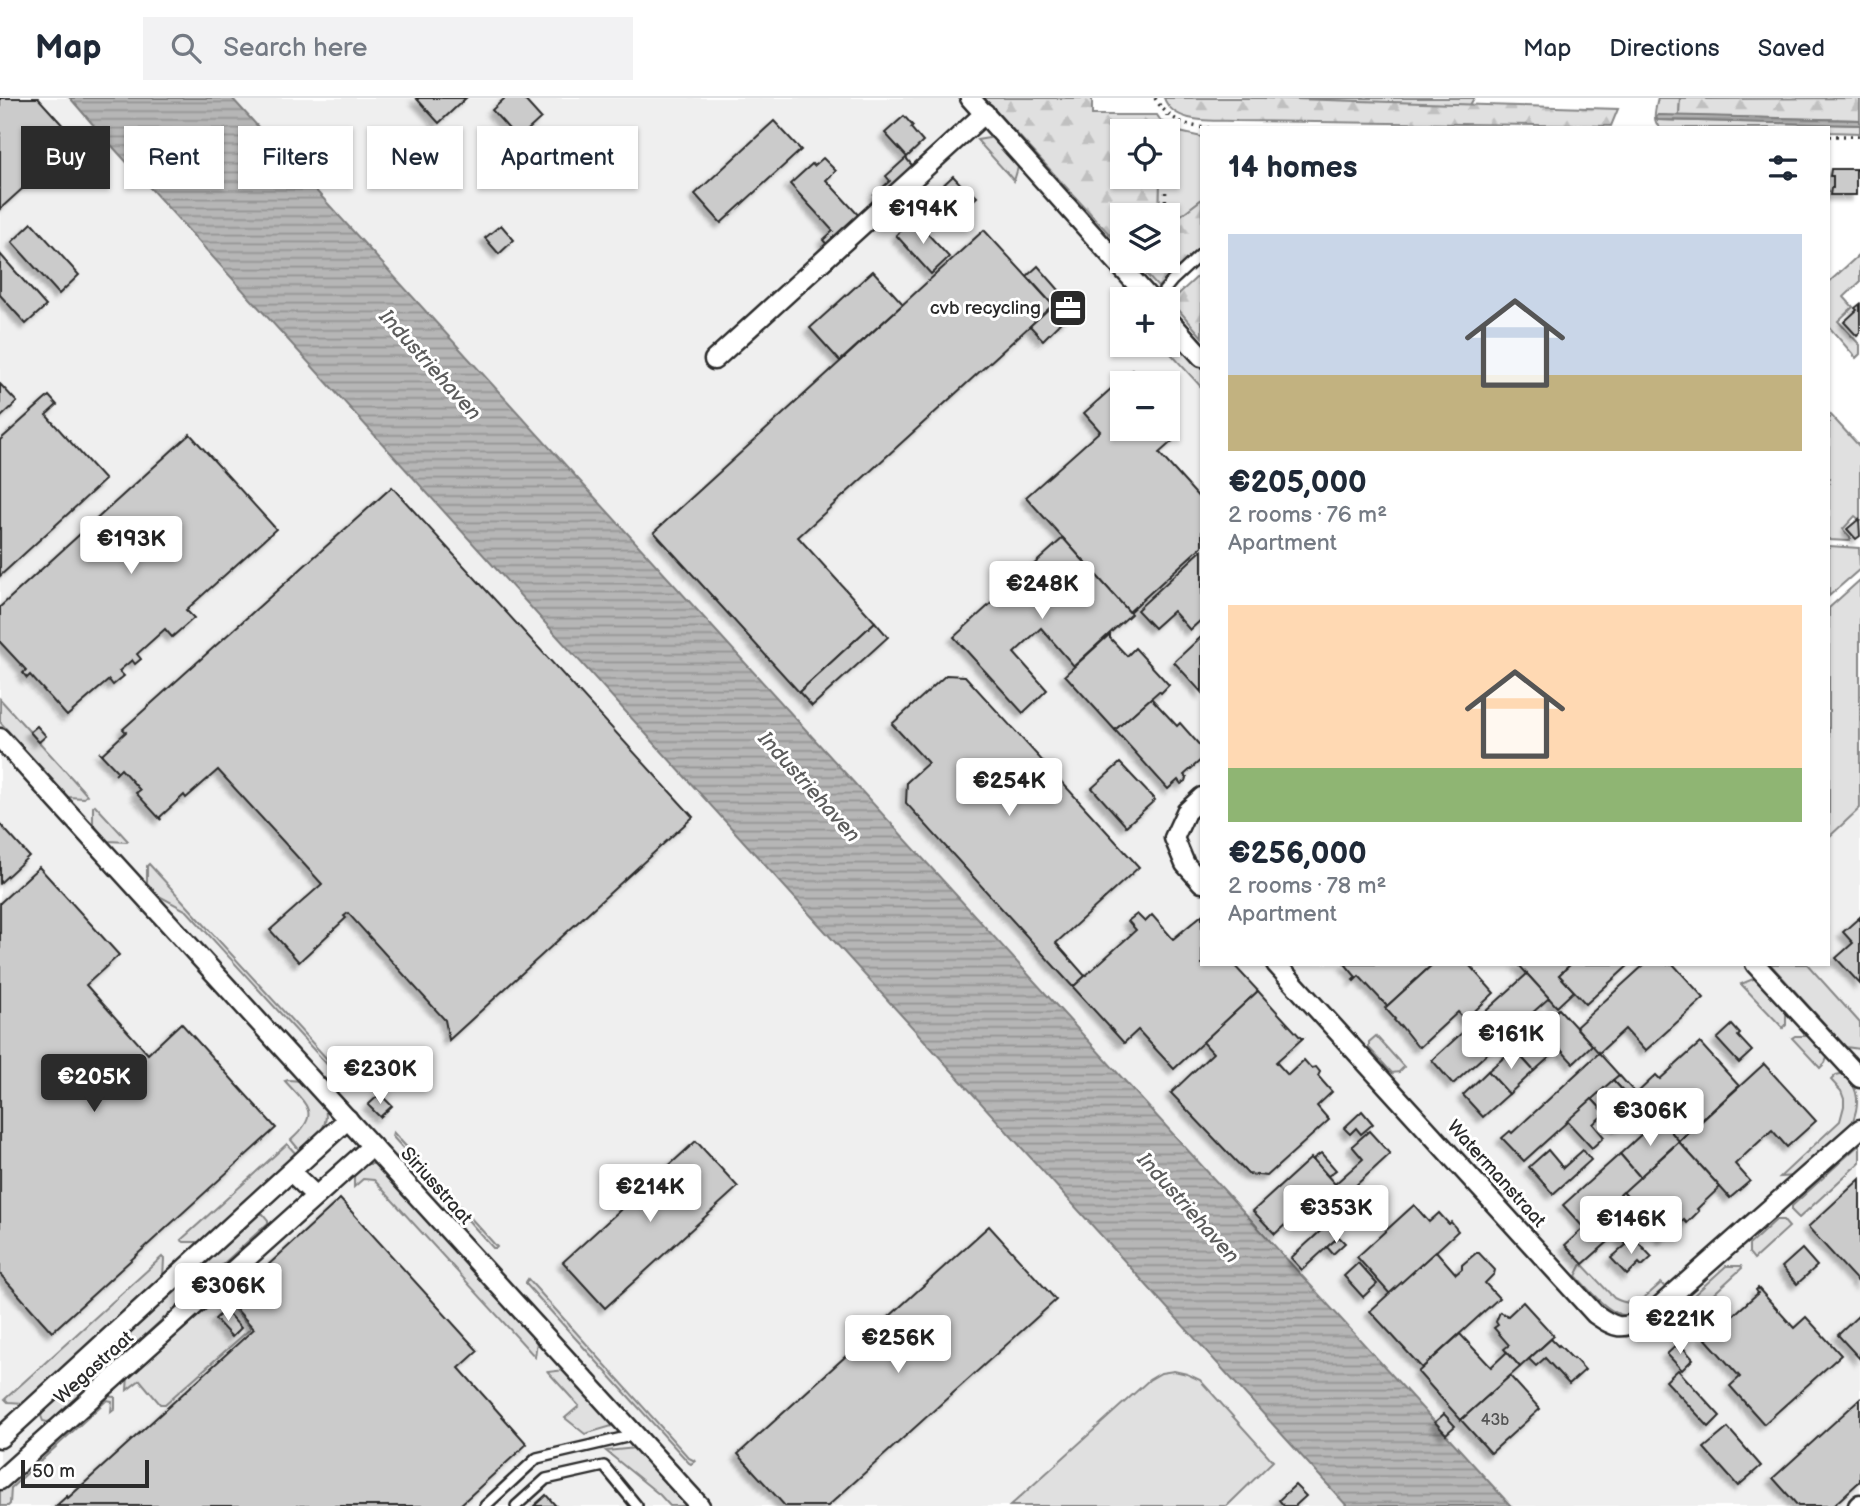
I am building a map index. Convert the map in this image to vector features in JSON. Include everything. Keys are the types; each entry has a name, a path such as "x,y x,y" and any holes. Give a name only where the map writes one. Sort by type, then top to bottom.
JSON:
{"street":[{"path":"970,98 1148,287"},
{"path":"714,360 985,113"},
{"path":"1180,332 1200,355"},
{"name":"Siriusstraat","path":"0,738 700,1506"},
{"path":"1200,799 1186,812 1174,838 1185,864 1200,881"},
{"name":"Watermanstraat","path":"1278,966 1595,1314 1612,1326 1626,1327 1644,1319 1860,1129"},
{"path":"1757,966 1860,1078"},
{"name":"Wegastraat","path":"0,1438 348,1119"},
{"name":"Wegastraat","path":"0,1480 372,1146"},
{"path":"291,1172 316,1196"}],"lane":[{"path":"1166,287 1200,255"},
{"path":"485,1506 537,1458 635,1435"},
{"path":"516,1506 546,1479 604,1466 637,1506"}],"path":[{"path":"1155,98 1167,113 1181,124 1200,127"},
{"path":"1167,113 1167,119"},
{"path":"1830,136 1860,136"}],"shaded area":[{"path":"0,98 80,98 106,126 21,126 21,189 110,189 110,131 124,146 124,189 163,189 1367,1506 0,1506"},
{"path":"217,98 991,98 1110,224 1110,273 1155,273 1169,287 1110,287 1110,357 1180,357 1180,299 1200,320 1200,966 1830,966 1830,815 1860,786 1860,1506 1498,1506 300,189 353,189 353,126 242,126"}],"green space":[{"path":"984,98 1092,98 1092,115 1157,115 1160,119 1110,119 1110,189 1160,189 1159,203 1110,203 1110,235"},
{"path":"1164,98 1262,98 1618,109 1611,126 1217,121 1185,117 1169,107"},
{"path":"1262,98 1474,98 1470,105"},
{"path":"1658,98 1680,98 1679,116 1658,115 1656,118 1860,125 1860,133 1830,132 1830,126 1658,126 1655,118"},
{"path":"1680,98 1860,98 1860,120 1679,116"},
{"path":"1180,132 1200,137 1200,201 1180,216 1180,203 1159,203 1160,189 1180,189"},
{"path":"995,137 1019,164 1014,181 977,140"},
{"path":"1200,201 1200,249 1180,267 1180,216"},
{"path":"1860,254 1860,282 1844,297 1853,307 1838,321 1860,345 1860,354 1856,358 1830,328 1830,281"},
{"path":"1145,273 1173,273 1158,287"},
{"path":"1197,277 1200,281 1200,335 1180,311 1180,293"},
{"path":"1180,342 1200,363 1200,386 1174,357 1180,357"},
{"path":"1830,414 1860,447 1860,520 1855,516 1843,529 1851,539 1830,540"},
{"path":"1830,546 1859,548 1860,569 1830,595"},
{"path":"1860,580 1860,808 1830,836 1830,607"},
{"path":"0,699 87,795 84,798 68,797 0,722"},
{"path":"95,805 127,842 108,841 93,824"},
{"path":"149,864 337,1072 333,1071 187,911 159,896 147,883"},
{"path":"1772,966 1809,966 1860,1023 1860,1049 1846,1047"},
{"path":"1758,977 1786,1009 1786,1025 1783,1028 1741,984"},
{"path":"1376,1036 1404,1067 1399,1072 1392,1073 1369,1048 1369,1042"},
{"path":"1812,1036 1828,1055 1820,1068 1792,1038"},
{"path":"1845,1073 1854,1086 1857,1098 1851,1126 1797,1176 1780,1177 1840,1121 1844,1099 1831,1080 1836,1075"},
{"path":"285,1081 302,1081 324,1105 326,1113 321,1132 301,1152 291,1140 306,1123 308,1110"},
{"path":"393,1132 496,1248 493,1248 392,1136"},
{"path":"287,1144 297,1155 201,1242 181,1240"},
{"path":"1860,1144 1860,1162 1799,1218 1792,1211 1792,1206"},
{"path":"368,1164 380,1167 537,1341 535,1357 374,1180 363,1179 354,1187 354,1170"},
{"path":"263,1214 268,1223 108,1369 95,1368 95,1364"},
{"path":"1776,1220 1783,1220 1789,1227 1754,1259 1749,1253 1749,1245"},
{"path":"162,1257 163,1277 25,1403 8,1402 5,1399"},
{"path":"1582,1264 1614,1298 1628,1303 1640,1300 1661,1283 1670,1293 1641,1313 1619,1314 1599,1300 1576,1276"},
{"path":"1726,1266 1742,1268 1684,1321 1683,1305"},
{"path":"528,1279 689,1458 695,1461 689,1463 526,1284"},
{"path":"217,1294 250,1329 165,1404 160,1404 140,1380 127,1390 128,1375"},
{"path":"565,1370 612,1422 612,1426 585,1434 565,1418 579,1406 548,1372"},
{"path":"1174,1371 1200,1380 1273,1461 1227,1506 1010,1506 1149,1380 1161,1373"},
{"path":"80,1379 90,1380 91,1384 51,1421 43,1421 43,1412"},
{"path":"104,1396 115,1397 115,1409 111,1412 112,1401 107,1400 11,1488 8,1506 0,1506 0,1491"},
{"path":"636,1448 688,1506 670,1506 606,1451"}],"water":[{"name":"Industriehaven","path":"70,98 232,98 257,126 238,126 238,189 315,189 1511,1506 1347,1506 151,189 224,189 224,126 124,126 124,159 110,144 110,126 94,126"},
{"path":"1658,115 1860,120 1860,125 1658,120"}],"building":[{"path":"0,98 38,98 63,126 21,126 22,189 0,209"},
{"path":"416,98 466,98 439,123"},
{"path":"505,98 523,98 541,118 532,126 506,126 492,110"},
{"path":"904,116 923,142 907,157 885,133"},
{"path":"774,121 801,150 721,223 695,194"},
{"path":"823,158 836,171 826,180 862,219 830,248 823,240 833,231 790,184"},
{"path":"906,158 916,170 881,202 874,195 890,181 886,176"},
{"path":"1831,169 1856,169 1856,195 1830,195 1833,188"},
{"path":"953,176 977,197 958,214 937,191"},
{"path":"914,219 949,257 931,274 896,235"},
{"path":"32,223 79,275 59,294 12,242"},
{"path":"501,225 514,240 499,254 485,238"},
{"path":"984,230 1053,305 798,537 875,622 799,692 654,532"},
{"path":"0,254 46,306 26,324 0,295"},
{"path":"1038,266 1077,309 1059,322 1043,340 1030,326 1053,305 1027,276"},
{"path":"873,271 903,304 840,361 810,328"},
{"path":"1860,304 1860,333 1857,336 1844,322"},
{"path":"0,384 17,402 0,418"},
{"path":"1110,390 1110,441 1172,441 1159,453 1200,499 1200,548 1129,612 1026,497 1100,431 1084,413"},
{"path":"49,396 57,405 46,415 105,480 0,576 0,440"},
{"path":"190,434 276,529 186,610 194,618 172,637 165,629 137,654 141,659 135,664 132,660 119,671 124,676 113,685 109,680 67,716 30,675 27,678 23,673 26,670 0,642 0,607"},
{"path":"392,487 693,817 449,1040 445,1020 348,913 344,916 346,918 299,962 270,930 322,884 218,770 186,798 184,795 160,817 161,820 136,793 140,790 121,769 118,772 99,752 102,754 126,732 123,729"},
{"path":"1859,519 1860,536 1856,539 1847,529"},
{"path":"1063,538 1131,614 1074,666 1041,628 1014,653 1047,690 1023,713 954,637"},
{"path":"1200,552 1200,621 1190,630 1173,611 1154,628 1137,610"},
{"path":"875,622 888,637 812,706 799,692"},
{"path":"1110,634 1110,638 1127,656 1135,648 1169,685 1115,730 1065,675"},
{"path":"1200,638 1200,691 1174,662"},
{"path":"946,675 965,676 1139,867 1056,943 1085,976 1073,987 906,803 907,782 928,763 892,724"},
{"path":"1151,698 1177,726 1180,723 1200,746 1200,761 1184,775 1186,781 1181,784 1178,780 1168,789 1115,730"},
{"path":"37,726 46,736 39,742 30,732"},
{"path":"1120,763 1155,800 1126,826 1092,788"},
{"path":"0,824 29,856 0,883"},
{"path":"39,867 119,955 86,985 148,1054 181,1023 276,1128 52,1332 0,1274 0,903"},
{"path":"1137,914 1145,922 1152,915 1173,939 1200,917 1200,966 1235,966 1258,991 1174,1069 1138,1030 1124,1043 1073,987 1136,930 1128,921"},
{"path":"1860,917 1860,984 1836,958 1853,943 1843,932"},
{"path":"1347,966 1431,966 1387,1006 1359,976 1354,981 1356,977"},
{"path":"1431,966 1470,966 1494,993 1465,1020 1458,1012 1420,1047 1385,1008"},
{"path":"1520,966 1569,966 1559,975 1574,991 1557,1007"},
{"path":"1569,966 1628,966 1586,1004 1559,975"},
{"path":"1643,966 1675,966 1704,998 1645,1051 1625,1029 1599,1053 1576,1027"},
{"path":"1527,974 1549,998 1453,1084 1432,1060"},
{"path":"1258,991 1303,1038 1276,1062 1288,1075 1304,1060 1311,1068 1316,1067 1320,1072 1318,1076 1332,1092 1317,1106 1329,1120 1267,1176 1248,1174 1171,1093 1213,1053 1203,1042"},
{"path":"1559,1009 1592,1045 1573,1063 1539,1026"},
{"path":"1732,1025 1752,1051 1739,1063 1717,1039"},
{"path":"1539,1026 1559,1049 1534,1071 1514,1049"},
{"path":"1700,1043 1739,1086 1679,1141 1636,1094 1656,1075 1660,1079"},
{"path":"1514,1049 1534,1071 1509,1094 1488,1071"},
{"path":"1599,1053 1619,1075 1524,1161 1502,1138 1510,1131 1512,1133"},
{"path":"1764,1064 1816,1121 1787,1147 1772,1130 1735,1164 1750,1181 1730,1198 1679,1142"},
{"path":"1488,1071 1509,1094 1483,1117 1463,1095"},
{"path":"1619,1075 1645,1104 1640,1109 1613,1080"},
{"path":"1613,1080 1640,1109 1619,1128 1592,1099"},
{"path":"380,1094 392,1106 380,1117 368,1105"},
{"path":"1592,1099 1605,1113 1593,1124 1604,1137 1592,1148 1567,1121"},
{"path":"1362,1111 1373,1124 1361,1134 1356,1128 1350,1134 1344,1128"},
{"path":"1659,1118 1679,1141 1640,1177 1620,1154"},
{"path":"1369,1131 1390,1154 1329,1210 1316,1196 1275,1234 1253,1211 1311,1158 1335,1184 1363,1159 1352,1146"},
{"path":"696,1141 738,1187 605,1308 563,1262"},
{"path":"1679,1142 1720,1187 1687,1223 1684,1220 1665,1238 1623,1192"},
{"path":"1548,1150 1563,1168 1583,1150 1591,1160 1553,1194 1529,1167"},
{"path":"1321,1153 1336,1170 1328,1176 1313,1159"},
{"path":"1620,1154 1640,1177 1584,1228 1563,1205"},
{"path":"1860,1179 1860,1284 1808,1227"},
{"path":"1623,1192 1665,1238 1663,1239 1640,1213 1625,1227 1632,1234 1624,1242 1617,1234 1583,1264 1565,1245"},
{"path":"340,1199 478,1351 459,1368 527,1444 459,1506 56,1506 254,1329 229,1301"},
{"path":"1414,1205 1429,1222 1439,1213 1458,1231 1390,1294 1357,1257"},
{"path":"989,1226 1056,1300 828,1506 785,1506 738,1454"},
{"path":"1326,1226 1337,1238 1302,1270 1291,1258"},
{"path":"1632,1234 1652,1257 1642,1266 1639,1263 1627,1275 1611,1258 1626,1245 1624,1242"},
{"path":"1339,1237 1345,1243 1333,1254 1327,1247"},
{"path":"1802,1249 1817,1266 1797,1284 1782,1267"},
{"path":"1436,1251 1456,1274 1462,1269 1462,1265 1479,1253 1495,1270 1485,1283 1499,1298 1422,1368 1370,1311"},
{"path":"1358,1263 1377,1284 1363,1297 1344,1276"},
{"path":"1758,1288 1794,1328 1806,1317 1841,1355 1764,1424 1730,1386 1740,1377 1704,1337 1706,1335 1708,1338 1758,1293"},
{"path":"1523,1302 1554,1336 1520,1367 1504,1349 1509,1345 1494,1328 1498,1325 1496,1322 1500,1312 1508,1316"},
{"path":"225,1310 241,1328 232,1337 215,1319"},
{"path":"1860,1314 1860,1359 1838,1335"},
{"path":"1460,1334 1491,1367 1507,1352 1520,1367 1461,1420 1418,1372"},
{"path":"1551,1339 1585,1370 1569,1384 1545,1358 1536,1366 1529,1359"},
{"path":"1679,1343 1693,1359 1682,1370 1667,1354"},
{"path":"1678,1370 1720,1416 1709,1427 1666,1381"},
{"path":"1510,1376 1540,1409 1491,1453 1461,1420"},
{"path":"1860,1399 1860,1481 1833,1506 1798,1506 1773,1478"},
{"path":"1444,1414 1455,1426 1446,1434 1435,1422"},
{"path":"1728,1428 1761,1466 1738,1486 1704,1448"},
{"path":"1295,1485 1306,1496 1295,1506 1284,1506 1279,1500"},
{"path":"546,1495 556,1506 534,1506"}],"place":[{"name":"cvb recycling","path":"1068,308"}]}
